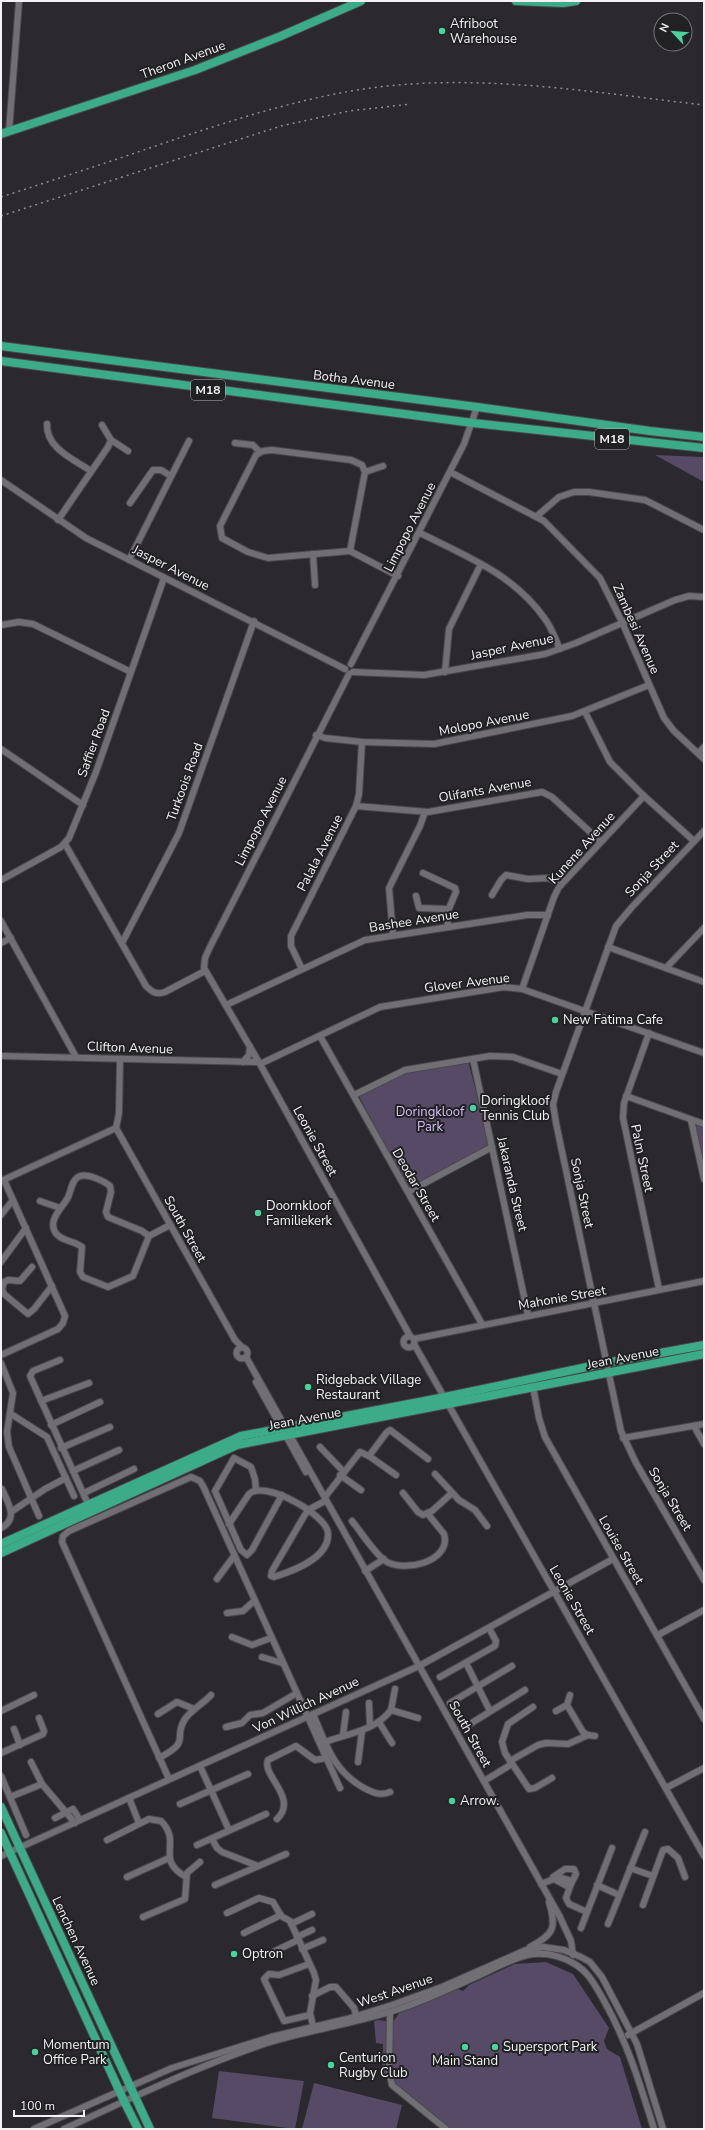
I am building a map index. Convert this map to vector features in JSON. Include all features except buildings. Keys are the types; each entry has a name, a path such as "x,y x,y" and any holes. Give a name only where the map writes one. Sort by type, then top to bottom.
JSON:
{"main road":[{"name":"Theron Avenue","path":"1,134 195,70 281,36 361,1"},
{"path":"516,1 563,3 576,1"},
{"name":"Botha Avenue","path":"1,346 477,407 650,432 704,437"},
{"name":"M18","path":"1,361 473,423 646,443 704,448"},
{"name":"Jean Avenue","path":"1,1553 191,1461 234,1438 283,1427 446,1397 606,1363 704,1345"},
{"name":"Jean Avenue","path":"1,1544 88,1504 191,1461 238,1446 704,1354"},
{"path":"520,1382 528,1384 553,1379 557,1383"},
{"name":"Lenchen Avenue","path":"1,1807 150,2129"},
{"name":"Lenchen Avenue","path":"1,1833 119,2091 138,2129"}],"street":[{"path":"10,131 19,1"},
{"name":"Limpopo Avenue","path":"205,971 206,954 420,533 473,423 477,407"},
{"path":"47,424 48,436 53,444 91,471"},
{"path":"102,425 111,440 128,451"},
{"path":"58,520 106,450 111,440"},
{"path":"129,560 189,441"},
{"path":"235,442 253,445 260,452"},
{"path":"350,551 365,472 362,465 351,460 272,450 260,452 251,462 222,519 219,530 222,538 262,557 350,551 398,576"},
{"path":"365,472 383,466"},
{"path":"130,503 152,470 161,470 171,476"},
{"name":"Zambesi Avenue","path":"450,472 536,516 550,526 600,578 622,622 649,685 668,724 704,759"},
{"name":"Jasper Avenue","path":"1,480 86,538 338,664 363,673 411,676 445,672 545,654 675,600 688,596 704,597"},
{"path":"536,516 554,500 566,494 589,492 645,500 704,530"},
{"path":"420,533 509,580 531,602 548,623 560,649"},
{"path":"313,554 315,585"},
{"path":"445,672 446,642 449,629 481,564"},
{"name":"Saffier Road","path":"65,844 83,805 164,578"},
{"path":"1,625 19,622 33,624 131,672"},
{"name":"Turkoois Road","path":"122,943 179,833 254,622"},
{"name":"Molopo Avenue","path":"316,735 325,738 362,742 434,744 548,722 585,712 649,685"},
{"path":"585,712 610,762 694,842"},
{"name":"Palala Avenue","path":"302,969 291,946 292,933 356,806 359,794 362,742"},
{"path":"698,753 704,747"},
{"path":"1,749 83,805"},
{"name":"Olifants Avenue","path":"356,806 425,812 542,792 552,797 601,842"},
{"name":"Kunene Avenue","path":"522,989 554,898 561,885 644,796"},
{"path":"393,935 389,888 420,826 425,812"},
{"name":"Sonja Street","path":"704,831 621,919 614,930 554,1099 554,1116 606,1363 624,1438 636,1463 704,1580"},
{"path":"1,880 65,844 146,986 155,993 165,992 205,971"},
{"path":"423,872 455,888 456,892 447,909 448,927"},
{"path":"492,895 500,880 506,875 528,879 549,878 561,885"},
{"path":"416,896 419,908 447,909"},
{"name":"Bashee Avenue","path":"226,1005 360,942 393,935 527,915 548,915"},
{"path":"1,921 76,1057"},
{"path":"666,968 704,928"},
{"path":"1,943 11,938"},
{"path":"608,947 704,982"},
{"name":"Leonie Street","path":"205,971 250,1047 402,1324 446,1397 704,1856"},
{"name":"Glover Avenue","path":"259,1063 387,1005 492,988 509,987 522,989 585,1010 704,1053"},
{"name":"Palm Street","path":"648,1033 626,1096 623,1118 659,1289"},
{"name":"Deodar Street","path":"320,1036 482,1324"},
{"path":"243,1062 249,1055 250,1047"},
{"name":"Clifton Avenue","path":"1,1056 259,1063"},
{"path":"354,1095 406,1070 490,1056 513,1057 562,1074"},
{"path":"1,1355 55,1330 62,1325 64,1320 64,1311 13,1200 2,1180 116,1128 119,1113 120,1060"},
{"name":"Jakaranda Street","path":"473,1060 528,1315"},
{"path":"626,1096 704,1124"},
{"path":"691,1120 704,1179"},
{"name":"South Street","path":"116,1128 239,1349"},
{"path":"408,1192 492,1147"},
{"path":"149,1236 142,1231 108,1217 106,1212 110,1195 110,1186 88,1176 82,1175 76,1178 67,1200 60,1208 54,1221 54,1231 58,1236 82,1247 81,1274 86,1279 105,1287 114,1286 133,1276 149,1236 170,1225"},
{"path":"2,1214 13,1200"},
{"path":"40,1201 60,1208"},
{"path":"1,1262 26,1228"},
{"path":"32,1267 20,1281 8,1280 4,1282 2,1289 4,1294 28,1314 34,1309 52,1286"},
{"name":"Mahonie Street","path":"408,1347 411,1340 424,1336 704,1281"},
{"path":"408,1347 403,1343 411,1340"},
{"name":"Leonie Street","path":"408,1347 420,1356"},
{"path":"239,1349 248,1352 244,1358 237,1356 239,1349"},
{"name":"South Street","path":"244,1358 568,1932 574,1953 572,1962"},
{"path":"60,1360 31,1374 40,1401 88,1504"},
{"path":"1,1363 13,1393 7,1432 10,1451 39,1516"},
{"path":"40,1401 88,1383"},
{"name":"Louise Street","path":"533,1387 539,1418 545,1437 704,1719"},
{"path":"51,1425 100,1402"},
{"path":"10,1414 47,1437 74,1496"},
{"path":"624,1438 704,1424"},
{"path":"694,1426 704,1444"},
{"path":"62,1448 110,1427"},
{"path":"1,1428 7,1432"},
{"path":"369,1456 390,1430 428,1459"},
{"path":"320,1447 342,1473 361,1490"},
{"path":"73,1471 119,1450"},
{"path":"229,1524 247,1496 256,1490 282,1495 308,1510 328,1531 327,1538 322,1550 316,1558 283,1574 272,1576 272,1571 308,1510 324,1500 342,1473 360,1452 369,1456 396,1475"},
{"path":"256,1490 255,1479 251,1467 238,1458 233,1458 215,1493 242,1552 248,1554 282,1495"},
{"path":"84,1493 134,1469"},
{"path":"435,1474 459,1500 475,1510 487,1526"},
{"path":"169,1779 64,1548 63,1536 69,1531 191,1477 198,1479 202,1484 282,1663 337,1765 349,1778 374,1793 384,1794 390,1792"},
{"path":"11,1512 66,1478"},
{"path":"1,1528 10,1522 11,1512 2,1489"},
{"path":"403,1493 418,1512 423,1515 428,1514 452,1493"},
{"path":"352,1521 384,1559 402,1567 408,1567 422,1563 439,1554 443,1547 445,1537 428,1514"},
{"path":"217,1579 234,1556"},
{"path":"365,1571 384,1559"},
{"name":"Von Willich Avenue","path":"1,1856 419,1666 613,1559"},
{"path":"227,1613 243,1611 254,1601"},
{"path":"658,1636 704,1610"},
{"path":"440,1677 496,1645 496,1641 488,1628"},
{"path":"232,1637 252,1645 271,1638"},
{"path":"262,1657 282,1663"},
{"path":"466,1663 479,1686 490,1711"},
{"path":"450,1703 512,1666"},
{"path":"325,1742 362,1731 380,1722 391,1710 395,1689"},
{"path":"470,1724 525,1690"},
{"path":"226,1727 242,1723 250,1715 263,1713 297,1693"},
{"path":"1,1711 34,1695"},
{"path":"159,1758 174,1750 179,1745 183,1723 194,1709 202,1704 211,1695"},
{"path":"556,1711 567,1705 570,1696"},
{"path":"158,1714 177,1702 194,1709"},
{"path":"369,1703 370,1726"},
{"path":"484,1781 538,1744 568,1744 592,1736 583,1732 567,1705"},
{"path":"533,1707 511,1721 505,1731 502,1747 530,1790 552,1778"},
{"path":"391,1710 418,1718"},
{"path":"343,1736 346,1712"},
{"path":"310,1715 326,1758 340,1788"},
{"path":"1,1753 43,1734 44,1731 39,1718"},
{"path":"380,1722 392,1743"},
{"path":"14,1729 20,1745"},
{"path":"358,1762 362,1731"},
{"path":"277,1819 282,1813 283,1800 268,1767 268,1760 296,1746 315,1760 326,1758"},
{"path":"31,1762 42,1784 66,1812 77,1821"},
{"path":"200,1766 229,1830"},
{"path":"666,1788 704,1768"},
{"path":"180,1804 248,1774"},
{"path":"1,1776 26,1835"},
{"path":"10,1797 42,1784"},
{"path":"129,1798 139,1823"},
{"path":"54,1818 66,1812"},
{"path":"197,1845 266,1814"},
{"path":"107,1840 139,1823 155,1819 164,1824 171,1840 169,1858 173,1868 186,1877"},
{"path":"608,1924 645,1832"},
{"path":"212,1839 217,1848 222,1852 258,1866"},
{"path":"580,1928 612,1848"},
{"path":"642,1905 663,1850 670,1850 678,1858 685,1877"},
{"path":"215,1885 286,1854"},
{"path":"127,1877 169,1858"},
{"path":"143,1917 185,1898 186,1877 191,1869 200,1862"},
{"path":"541,1884 552,1879 565,1870 571,1868 576,1871 566,1896 570,1905 587,1912"},
{"path":"630,1868 653,1876"},
{"path":"552,1879 570,1886"},
{"path":"597,1885 619,1894"},
{"path":"526,1950 544,1940 553,1928 554,1918 545,1891"},
{"path":"227,1912 261,1898 273,1902 280,1915 289,1920 316,1977 310,2015 314,2029"},
{"path":"291,1924 312,1914"},
{"path":"244,1934 280,1915"},
{"path":"275,1951 312,1930"},
{"path":"302,1949 323,1940"},
{"name":"West Avenue","path":"357,2018 428,1992 526,1950 550,1947 574,1953 586,1959 600,1974 632,2033 648,2076 663,2129"},
{"name":"West Avenue","path":"34,2129 172,2068 314,2029 357,2018 390,2012 427,1998 525,1956 548,1954 572,1962 584,1971 591,1979 624,2038 654,2129"},
{"path":"309,1964 277,1975 268,1974 264,1978 284,2021 310,2015"},
{"path":"312,1996 330,1987 336,1987 354,2008 357,2018"},
{"path":"624,2038 704,1993"},
{"path":"390,2012 389,2071 392,2085 446,2129"},
{"name":"West Avenue","path":"64,2129 134,2096 242,2052 314,2029"}],"green space":[{"path":"655,455 704,457 704,482"},
{"name":"Doringkloof Park","path":"468,1061 490,1145 408,1190 358,1094 406,1071"},
{"path":"693,1122 704,1125 704,1182"},
{"name":"Supersport Park","path":"546,1962 573,1974 609,2028 604,2041 607,2049 620,2057 642,2129 442,2129 389,2086 387,2077 382,2076 383,2044 376,2043 374,2021 378,2020 393,2022 399,2013 458,1989 463,1991 469,1985 515,1964"},
{"path":"219,2071 304,2081 295,2129 212,2118"},
{"path":"314,2083 402,2105 396,2129 302,2129"}],"railway":[{"path":"1,197 254,114 333,94 387,86 427,83 506,84 586,91 704,105"},
{"path":"1,216 281,126 349,111 411,104"}],"place":[{"name":"Afriboot Warehouse","path":"442,31"},
{"name":"New Fatima Cafe","path":"555,1020"},
{"name":"Doringkloof Tennis Club","path":"473,1108"},
{"name":"Doornkloof Familiekerk","path":"258,1213"},
{"name":"Ridgeback Village Restaurant","path":"308,1387"},
{"name":"Arrow.","path":"452,1801"},
{"name":"Optron","path":"234,1954"},
{"name":"Main Stand","path":"465,2047"},
{"name":"Supersport Park","path":"495,2047"},
{"name":"Momentum Office Park","path":"35,2052"},
{"name":"Centurion Rugby Club","path":"331,2065"}]}
